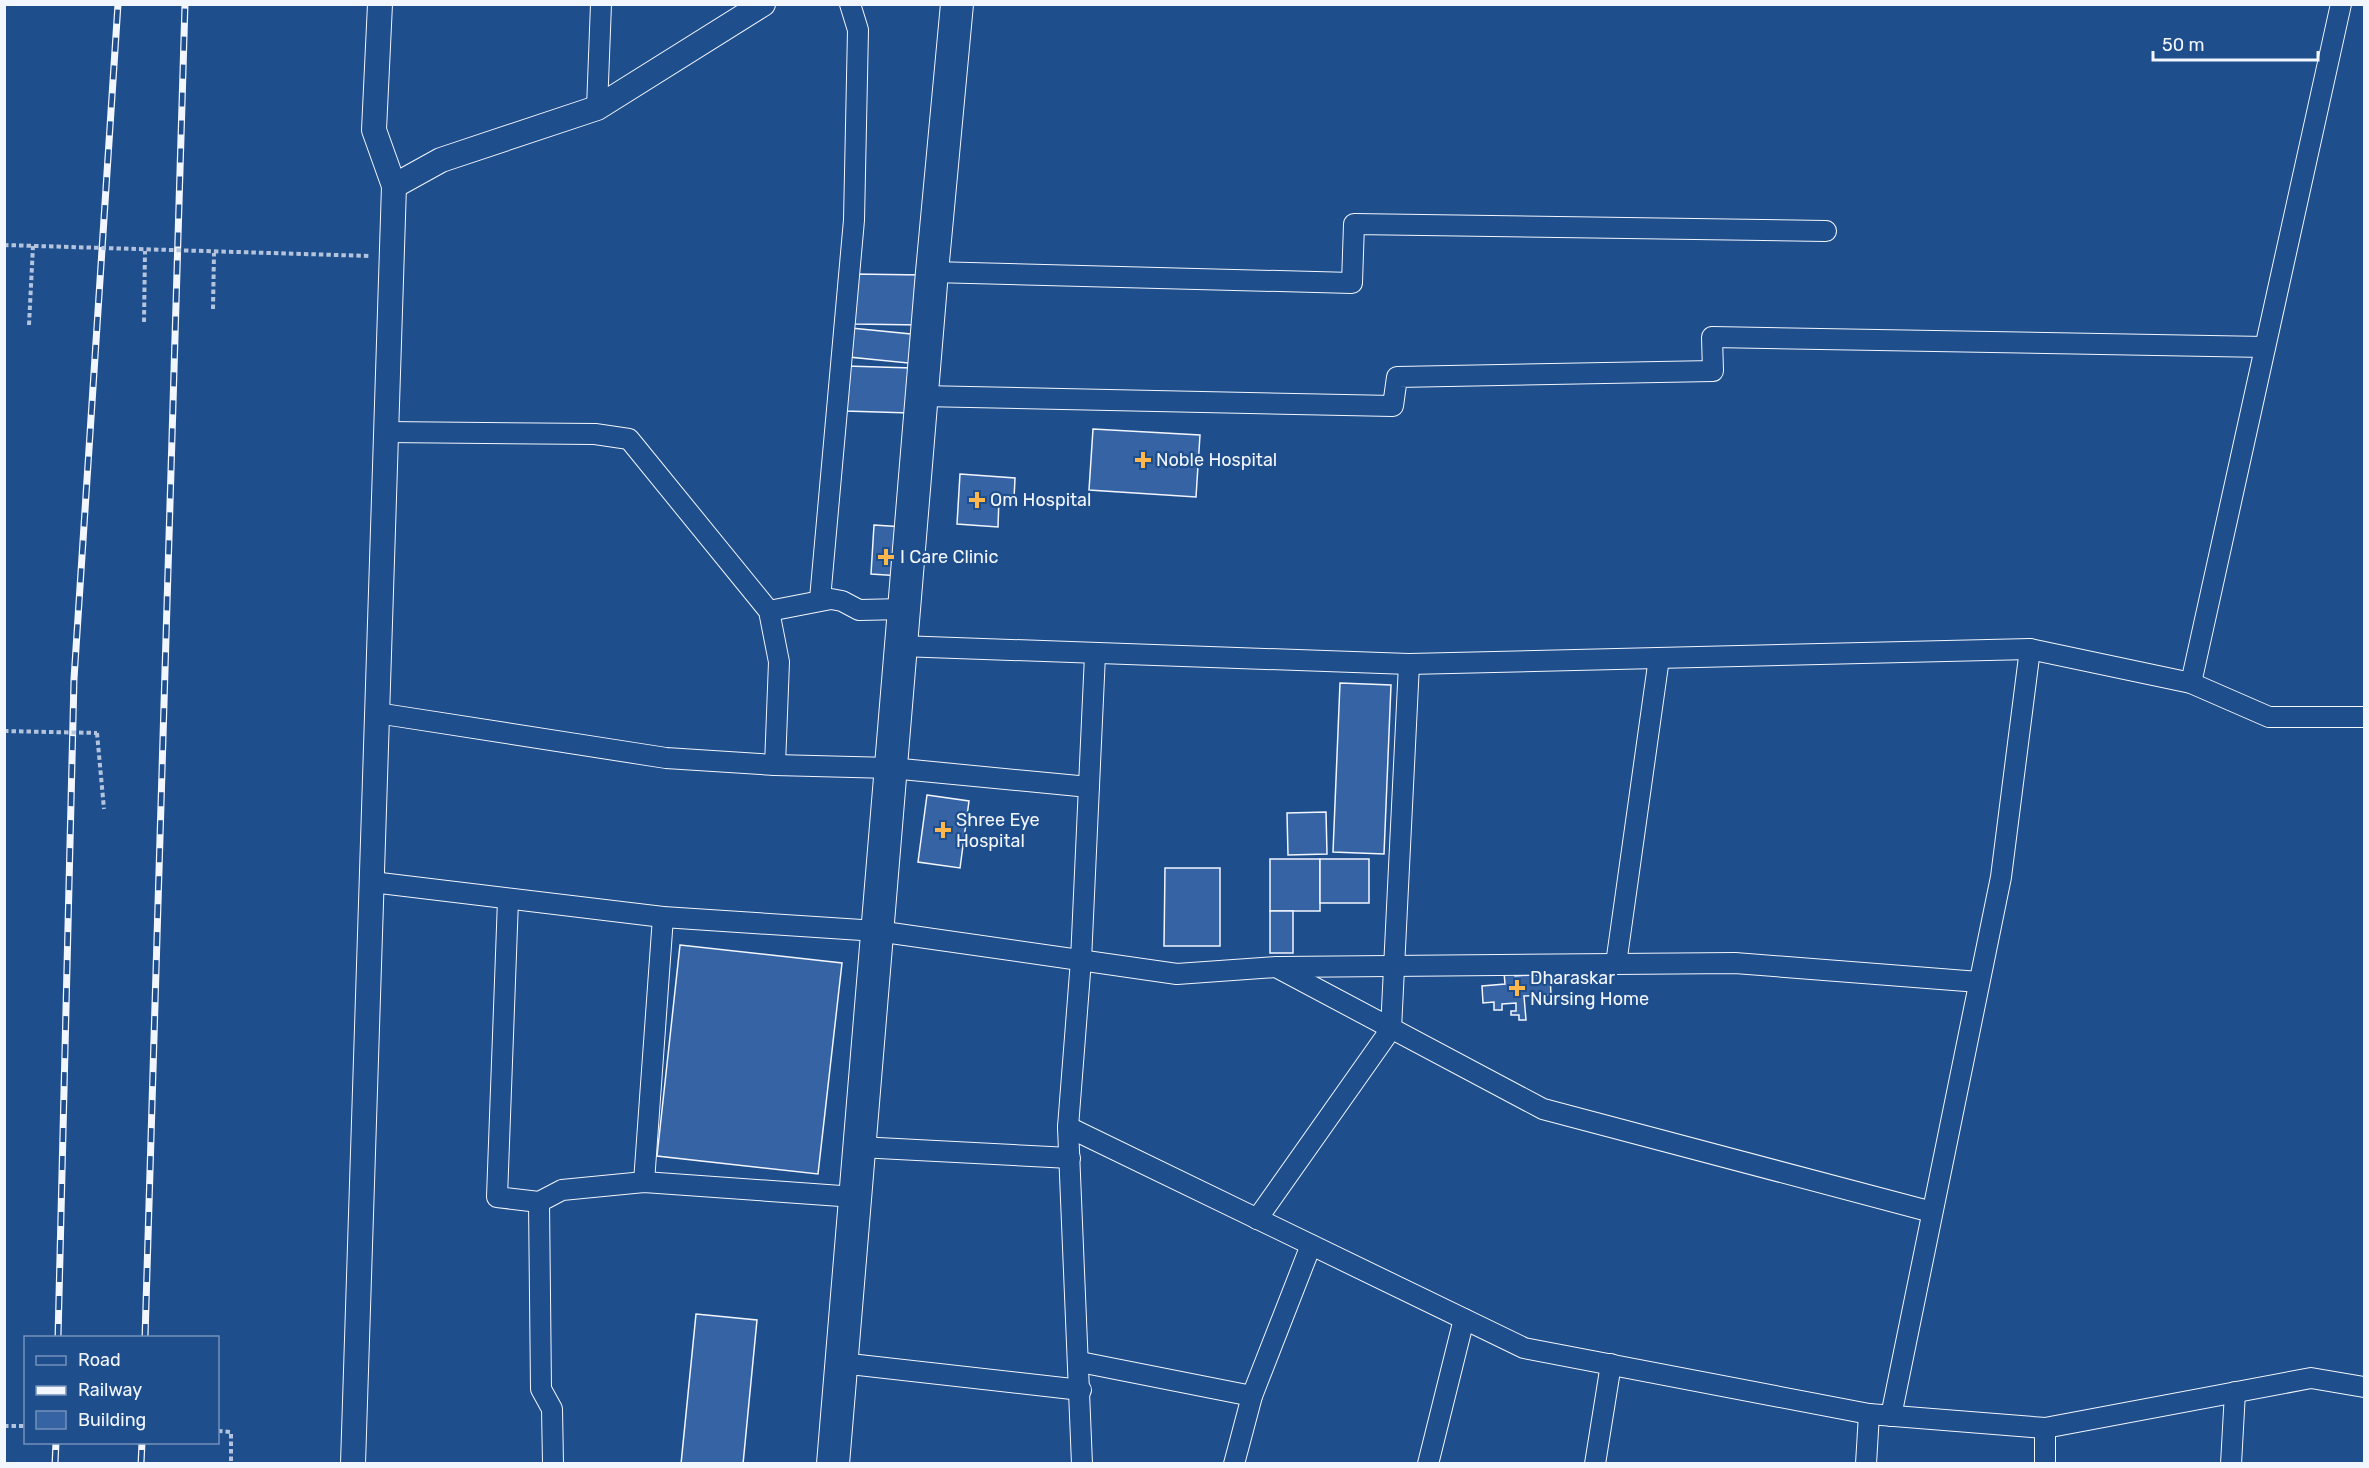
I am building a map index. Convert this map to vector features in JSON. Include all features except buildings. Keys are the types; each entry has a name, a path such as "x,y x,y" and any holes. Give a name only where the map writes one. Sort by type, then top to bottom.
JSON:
{"main road":[{"path":"833,1464 921,396 957,4"}],"street":[{"path":"353,1464 394,186 374,130 380,4"},
{"path":"597,108 600,4"},
{"path":"394,186 441,160 597,108 763,4"},
{"path":"820,599 854,220 858,30 850,4"},
{"path":"2191,684 2341,4"},
{"path":"932,272 1352,283 1354,224 1826,231"},
{"path":"921,396 1393,406 1397,377 1713,371 1712,337 2265,347"},
{"path":"386,432 595,434 629,439 769,611 779,662 775,765"},
{"path":"769,611 820,599 842,601 859,610 903,609"},
{"path":"900,646 1095,655 1409,664 2030,649 2191,684 2269,717 2364,717"},
{"path":"1891,1416 2001,877 2030,649"},
{"path":"1082,1464 1080,1362 1068,1127 1081,960 1095,655"},
{"path":"1616,964 1659,658"},
{"path":"1257,1219 1391,1029 1396,966 1409,664"},
{"path":"377,713 666,758 775,765 891,768 1089,787"},
{"path":"372,882 663,917 877,931 1177,974 1276,967 1735,963 1979,982"},
{"path":"508,900 497,1197 539,1202 562,1190 644,1182 855,1197"},
{"path":"644,1182 663,917"},
{"path":"1276,967 1543,1109 1932,1212"},
{"path":"1068,1127 1524,1348 1869,1414 2045,1428 2310,1378 2364,1387"},
{"path":"859,1147 1070,1158"},
{"path":"539,1202 541,1389 552,1409 553,1464"},
{"path":"1234,1464 1252,1396 1311,1245"},
{"path":"1428,1464 1464,1319"},
{"path":"1080,1362 1252,1396"},
{"path":"841,1363 1081,1390"},
{"path":"1594,1464 1611,1364"},
{"path":"2231,1464 2235,1392"},
{"path":"1866,1464 1869,1414"},
{"path":"2044,1464 2045,1428"}],"path":[{"path":"4,245 370,256"},
{"path":"29,325 33,246"},
{"path":"144,322 145,251"},
{"path":"213,309 214,253"},
{"path":"4,731 97,733 104,809"},
{"path":"4,1426 24,1426"},
{"path":"219,1431 231,1432 231,1464"}],"railway":[{"path":"58,1336 74,679 118,4"},
{"path":"145,1336 185,4"},
{"path":"55,1464 56,1444"},
{"path":"141,1464 142,1444"}],"place":[{"name":"Noble Hospital","path":"1143,460"},
{"name":"Om Hospital","path":"977,500"},
{"name":"I Care Clinic","path":"886,557"},
{"name":"Shree Eye Hospital","path":"943,830"},
{"name":"Dharaskar Nursing Home","path":"1517,988"}]}
